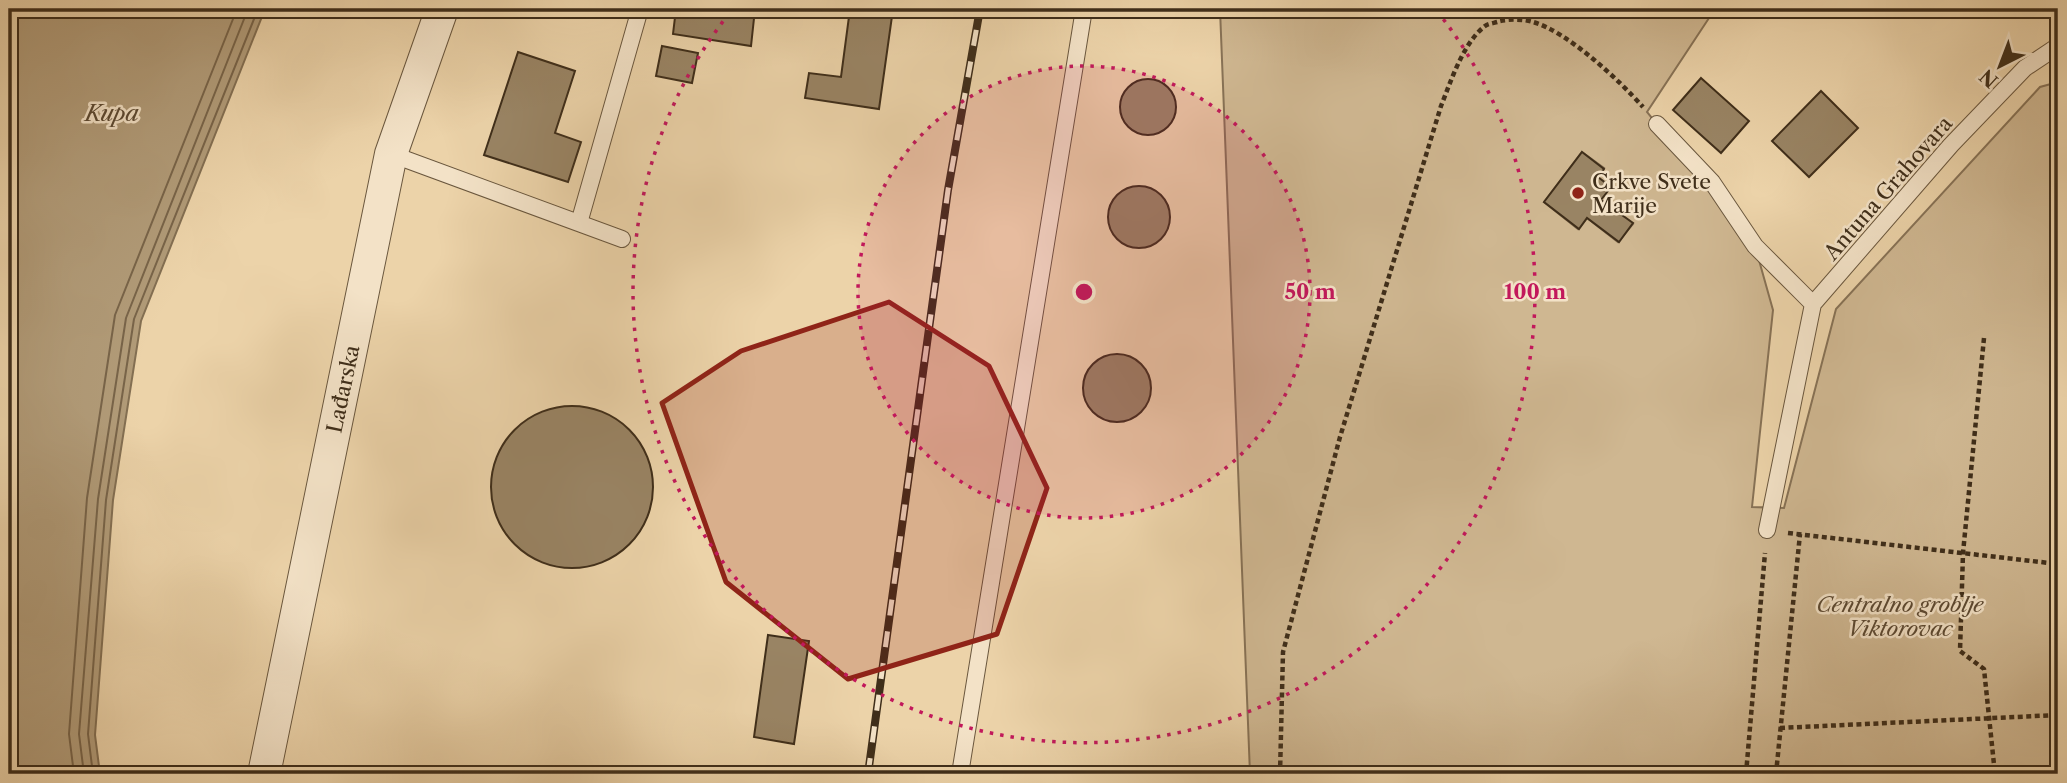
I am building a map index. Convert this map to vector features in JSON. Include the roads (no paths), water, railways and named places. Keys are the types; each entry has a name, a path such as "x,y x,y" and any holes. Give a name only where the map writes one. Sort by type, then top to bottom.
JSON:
{"street":[{"name":"Lađarska","path":"264,774 391,154 442,9"}],"lane":[{"path":"579,223 640,9"},
{"path":"960,774 1084,9"},
{"name":"Antuna Grahovara","path":"1767,530 1813,304 1951,145 2025,68 2058,46"},
{"path":"1657,124 1712,182 1755,246 1813,304"},
{"path":"391,154 622,239"}],"water":[{"name":"Kupa","path":"9,9 265,9 141,321 113,500 95,735 100,774 9,774"}],"railway":[{"path":"868,774 948,190 980,9"}],"place":[{"name":"Crkve Svete Marije","path":"1578,193"}],"park label":[{"name":"Centralno groblje Viktorovac","path":"1900,616"}]}
